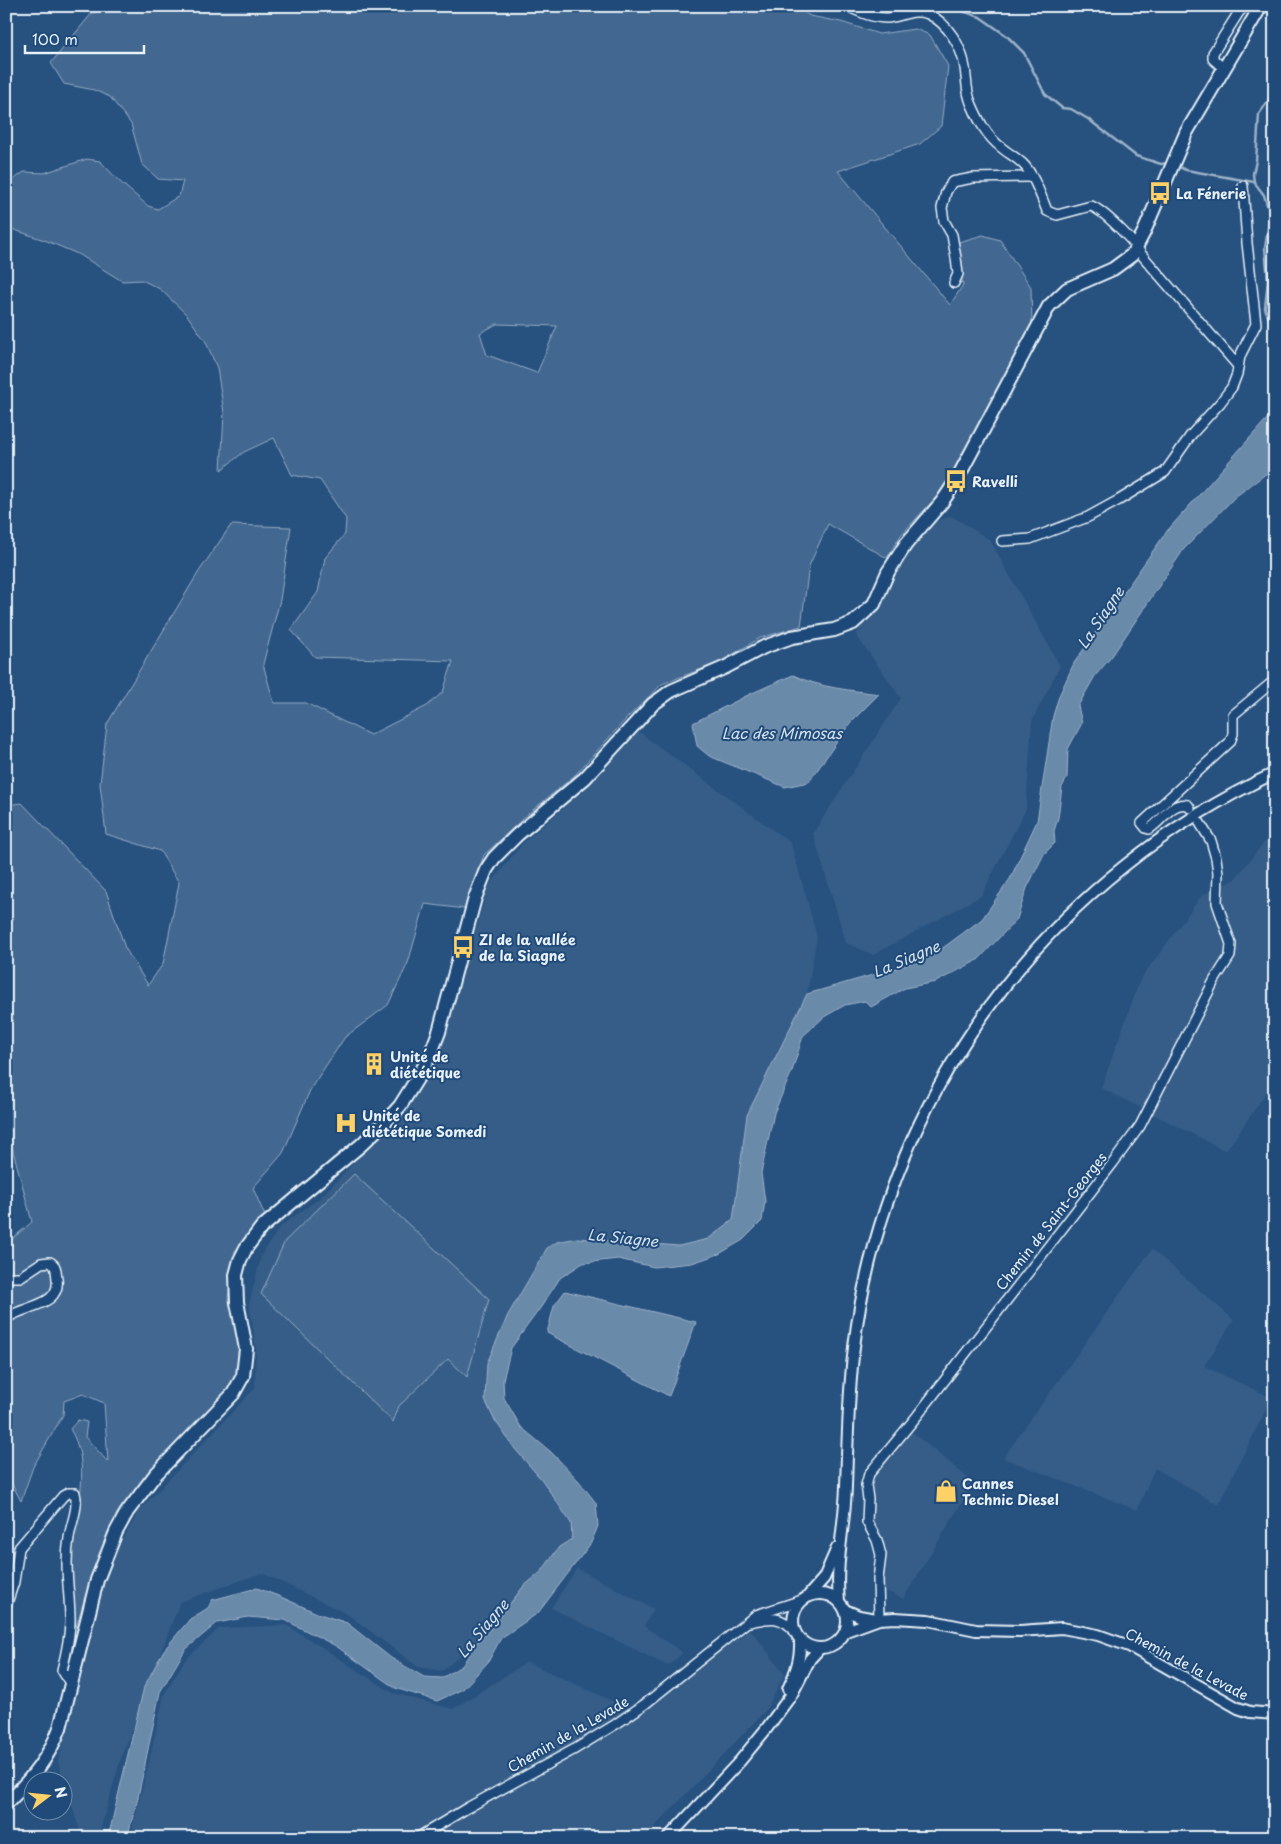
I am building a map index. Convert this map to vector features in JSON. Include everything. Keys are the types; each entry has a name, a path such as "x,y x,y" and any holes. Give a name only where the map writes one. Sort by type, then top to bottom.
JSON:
{"main road":[{"path":"6,1804 31,1778 47,1757 60,1728 97,1580 116,1532 131,1507 155,1476 233,1394 240,1384 245,1365 246,1349 238,1302 236,1275 246,1248 268,1222 361,1145 389,1118 403,1100 430,1055 439,1032 475,898 486,870 494,858 517,835 585,778 653,704 671,691 726,667 764,646 792,637 834,630 853,623 874,604 888,572 906,544 942,502 956,481 1049,306 1067,289 1123,263 1137,246 1186,133 1261,6"}],"street":[{"path":"847,6 866,15 889,18 916,12 926,13 945,26 961,50 968,98 983,127 990,138 1023,163 1047,211 1057,215 1090,206 1097,208 1137,246 1141,254 1238,366"},
{"path":"1224,68 1213,59 1213,53 1240,8"},
{"path":"954,283 958,274 956,258 952,234 944,222 942,208 946,192 952,182 973,178 1031,177"},
{"path":"1002,541 1030,538 1088,517 1165,472 1191,436 1232,387 1240,356 1256,324 1243,186"},
{"path":"1190,808 1188,805 1181,804 1174,807 1149,828 1146,828 1142,823 1230,742 1233,734 1233,715 1275,680"},
{"path":"797,1635 812,1647 820,1648 836,1643 846,1631 847,1623 837,1581 845,1502 850,1386 860,1308 880,1223 901,1166 924,1113 942,1078 982,1016 1008,981 1048,935 1094,890 1141,853 1188,820 1275,773"},
{"name":"Chemin de Saint-Georges","path":"880,1619 878,1578 881,1555 877,1540 867,1522 868,1499 866,1485 869,1474 917,1416 1140,1126 1214,981 1230,956 1231,944 1217,903 1218,873 1216,858 1211,841 1200,823"},
{"path":"6,1277 20,1277 41,1263 50,1262 56,1268 58,1283 53,1296 42,1304 6,1318"},
{"path":"6,1606 14,1582 19,1548 63,1496 68,1493 75,1493 77,1501 69,1539 66,1571 70,1619 68,1644 62,1670 71,1685"},
{"path":"780,1711 796,1673 800,1655 793,1616 796,1607 824,1578 835,1555 842,1530"},
{"path":"805,1598 818,1593 826,1594 842,1606"},
{"name":"Chemin de la Levade","path":"416,1838 616,1724 645,1704 756,1614 769,1609 790,1605 805,1598"},
{"name":"Chemin de la Levade","path":"842,1606 859,1616 880,1619 905,1618 928,1620 976,1630 1020,1631 1062,1628 1098,1635 1129,1646 1238,1708 1250,1712 1275,1714"},
{"name":"Chemin de la Levade","path":"748,1622 771,1618 780,1619 787,1623 797,1635"},
{"name":"Chemin de la Levade","path":"846,1631 880,1619"},
{"path":"668,1838 740,1761 780,1711 792,1694 810,1659 820,1648"}],"shaded area":[{"path":"125,6 794,6 810,16 841,22 879,34 915,29 930,35 948,66 941,126 920,144 838,171 950,305 963,285 955,243 983,235 1000,240 1031,287 1032,325 943,490 901,535 887,558 828,524 809,566 801,626 760,638 720,662 662,684 627,718 574,776 528,814 484,855 465,909 425,904 408,963 388,1005 345,1037 311,1088 283,1153 253,1188 265,1216 235,1251 228,1298 241,1349 235,1383 162,1457 117,1513 86,1594 76,1627 71,1556 82,1472 77,1443 70,1429 78,1420 87,1422 85,1437 108,1462 104,1403 83,1394 64,1401 63,1415 33,1467 21,1501 6,1473 6,1244 32,1222 6,1124 6,805 22,803 106,891 125,948 148,985 163,964 179,883 160,851 106,834 100,784 107,724 198,573 231,525 291,527 280,600 263,664 274,703 306,703 370,735 427,706 443,692 453,661 315,657 291,630 318,592 325,558 345,534 346,519 320,480 292,475 274,438 244,452 221,470 224,413 217,368 206,342 187,315 160,289 142,280 122,281 80,255 6,227 6,185 24,172 44,173 87,159 100,161 119,181 148,206 158,209 179,196 183,181 158,179 142,164 131,124 110,97 94,90 64,84 51,63 92,13","holes":["497,324 557,326 537,373 487,355 480,333"]},
{"path":"952,516 990,540 1060,666 1032,721 1026,809 981,896 873,955 846,943 813,833 901,698 856,635 927,524"},
{"path":"639,732 791,843 817,936 807,994 747,1115 733,1220 708,1239 679,1246 609,1241 547,1248 508,1315 487,1363 485,1400 494,1419 542,1480 571,1523 576,1557 442,1671 418,1667 347,1614 262,1573 180,1602 121,1758 98,1838 82,1838 72,1806 72,1772 61,1772 58,1762 109,1564 139,1511 255,1388 256,1348 249,1304 262,1253 281,1226 321,1197 389,1126 422,1083 445,1037 488,887 522,844 587,788"},
{"path":"1275,829 1275,1080 1226,1151 1101,1088 1140,980 1202,895 1234,880"},
{"path":"354,1174 489,1299 467,1377 448,1359 399,1406 393,1422 261,1294 285,1241"},
{"path":"1152,1249 1234,1320 1204,1366 1272,1398 1218,1505 1155,1468 1137,1510 1003,1458"},
{"path":"911,1431 974,1483 903,1599 882,1589 872,1566 883,1541 871,1520 873,1478"},
{"path":"577,1568 654,1609 644,1626 683,1653 668,1666 551,1608"},
{"path":"287,1625 393,1693 453,1709 527,1662 639,1713 750,1629 785,1674 766,1710 644,1838 130,1838 164,1694 185,1660 220,1628"}],"water":[{"path":"1275,412 1275,467 1235,497 1184,549 1112,656 1095,676 1078,706 1082,723 1068,749 1067,778 1062,787 1058,818 1054,831 1055,843 1044,854 1027,888 1017,919 978,960 936,982 905,988 871,1007 865,1001 845,1005 824,1017 803,1036 792,1071 774,1113 761,1173 765,1201 762,1221 743,1240 719,1254 692,1263 654,1267 618,1259 583,1263 560,1278 511,1348 503,1380 504,1398 521,1427 551,1452 579,1481 596,1503 598,1526 591,1543 538,1613 501,1638 488,1662 463,1689 437,1701 395,1688 336,1646 285,1620 248,1617 217,1623 185,1650 160,1692 137,1802 127,1838 108,1838 144,1687 164,1650 190,1619 208,1608 212,1600 257,1588 317,1613 347,1623 391,1658 424,1677 442,1678 463,1665 473,1646 488,1632 523,1587 542,1571 559,1547 572,1539 571,1523 542,1480 515,1449 494,1419 485,1400 487,1363 508,1315 547,1248 557,1242 577,1238 679,1246 708,1239 733,1220 747,1115 807,994 904,966 940,950 982,919 1010,879 1037,821 1053,716 1059,696 1074,663 1167,531"},
{"name":"Lac des Mimosas","path":"793,675 824,686 879,694 850,723 809,782 785,787 709,756 697,746 693,723"},
{"path":"565,1291 696,1322 669,1396 547,1333 554,1306"}],"waterway":[{"path":"861,8 878,13 916,6"},
{"path":"948,6 980,17 1007,36 1024,53 1045,94 1062,108 1071,109 1088,119 1136,156 1161,164 1168,163"},
{"path":"1275,91 1259,114 1256,161 1253,174 1254,182 1264,195 1270,215 1265,248 1268,280 1265,308 1275,335"},
{"path":"1177,166 1186,170 1254,182"}],"place":[{"name":"La Fénerie","path":"1160,193"},
{"name":"Ravelli","path":"956,481"},
{"name":"ZI de la vallée de la Siagne","path":"463,947"},
{"name":"Unité de diététique","path":"374,1064"},
{"name":"Unité de diététique Somedi","path":"346,1123"},
{"name":"Cannes Technic Diesel","path":"946,1491"}],"water label":[{"name":"La Siagne","path":"1100,617"},
{"name":"La Siagne","path":"906,958"},
{"name":"La Siagne","path":"623,1237"},
{"name":"La Siagne","path":"482,1628"}]}
